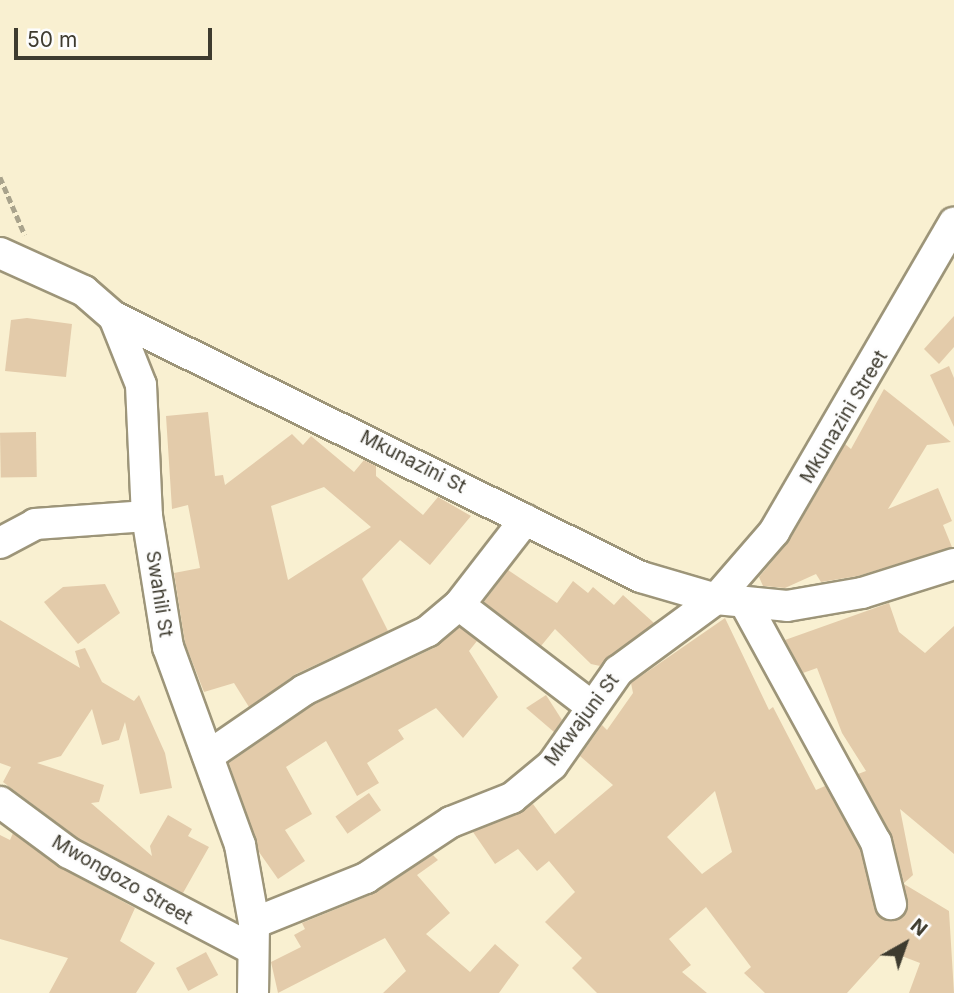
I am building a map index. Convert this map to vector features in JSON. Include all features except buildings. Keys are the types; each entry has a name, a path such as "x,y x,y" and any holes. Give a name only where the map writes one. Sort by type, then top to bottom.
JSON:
{"street":[{"name":"Mkunazini Street","path":"716,599 774,532 954,223"},
{"name":"Swahili St","path":"0,253 84,291 114,317 141,385 147,516 168,647 240,845 252,935 253,993"},
{"name":"Mkunazini St","path":"114,317 642,577 716,599 746,606 787,606 862,593 954,564"},
{"path":"0,543 35,524 147,516"},
{"path":"208,756 304,691 428,631 459,605 525,520"},
{"name":"Mkwajuni St","path":"252,935 366,878 451,822 512,798 552,765 590,705 618,671 716,599"},
{"path":"459,605 590,705"},
{"path":"746,606 876,842 891,904"},
{"name":"Mwongozo Street","path":"0,803 69,853 252,935"}],"path":[{"path":"0,177 41,271"}]}
